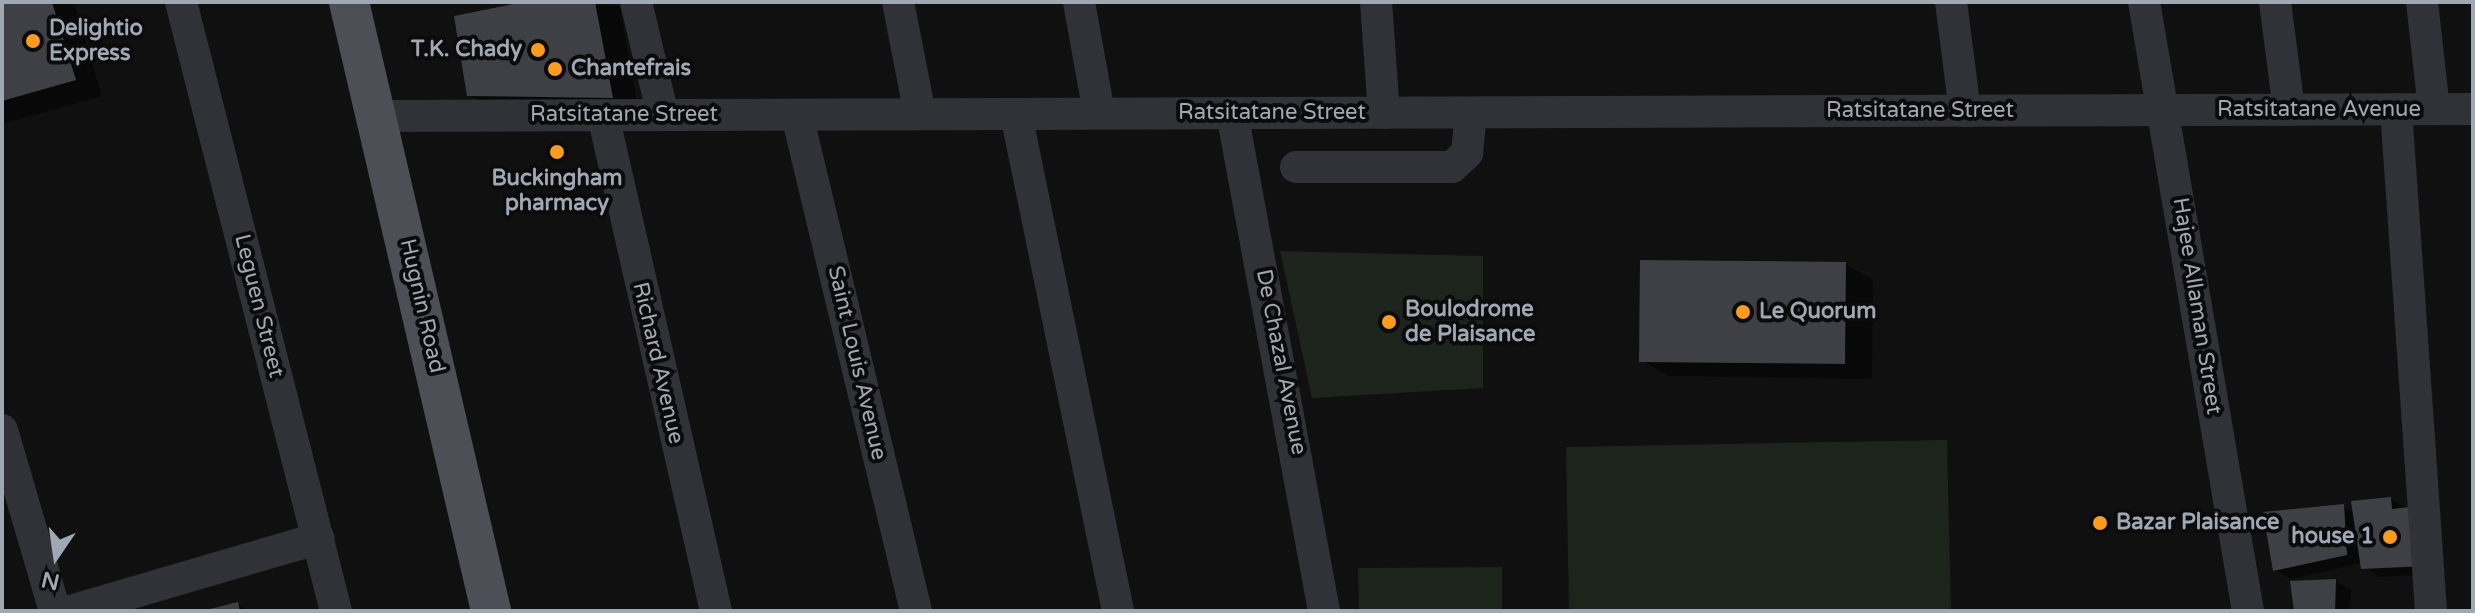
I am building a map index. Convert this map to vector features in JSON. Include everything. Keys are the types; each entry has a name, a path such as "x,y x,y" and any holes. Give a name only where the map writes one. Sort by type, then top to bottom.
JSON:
{"main road":[{"name":"Hugnin Road","path":"349,2 379,116 491,611"}],"street":[{"name":"Leguen Street","path":"181,2 336,611"},
{"path":"636,2 663,115"},
{"path":"898,2 920,114"},
{"path":"1079,2 1099,113"},
{"path":"1376,2 1384,113"},
{"path":"1951,2 1965,111"},
{"name":"Hajee Allaman Street","path":"2144,2 2165,110 2248,611"},
{"path":"2275,2 2289,110"},
{"path":"2422,2 2434,109"},
{"path":"2396,109 2431,611"},
{"name":"Ratsitatane Avenue","path":"2165,110 2473,109"},
{"name":"Ratsitatane Street","path":"379,116 2165,110"},
{"name":"De Chazal Avenue","path":"1232,113 1324,611"},
{"path":"1296,167 1452,167 1467,153 1471,113"},
{"path":"1016,114 1118,611"},
{"name":"Richard Avenue","path":"603,115 716,611"},
{"name":"Saint Louis Avenue","path":"797,115 916,611"},
{"path":"2,430 55,611"},
{"path":"70,611 319,538"}],"shaded area":[{"name":"Boulodrome de Plaisance","path":"1280,251 1483,256 1483,388 1312,398"},
{"path":"1947,440 1951,611 1569,611 1566,447"},
{"path":"1502,567 1502,611 1359,611 1358,568"}],"building":[{"name":"Delightio Express","path":"2,2 52,2 76,80 2,101"},
{"path":"523,2 595,2 613,98 467,96 454,16"},
{"name":"Le Quorum","path":"1640,260 1846,262 1845,364 1639,362"},
{"name":"house 1","path":"2391,497 2392,509 2418,506 2427,566 2361,569 2351,501"},
{"name":"house 1","path":"2344,504 2347,555 2273,571 2263,512"},
{"name":"house 1","path":"2336,579 2335,611 2294,611 2290,581"},
{"path":"238,602 240,611 206,610"}],"place":[{"name":"Delightio Express","path":"33,41"},
{"name":"T.K. Chady","path":"538,50"},
{"name":"Chantefrais","path":"555,69"},
{"name":"Buckingham pharmacy","path":"557,152"},
{"name":"Le Quorum","path":"1743,312"},
{"name":"Boulodrome de Plaisance","path":"1389,322"},
{"name":"Bazar Plaisance","path":"2100,523"},
{"name":"house 1","path":"2390,537"}]}
